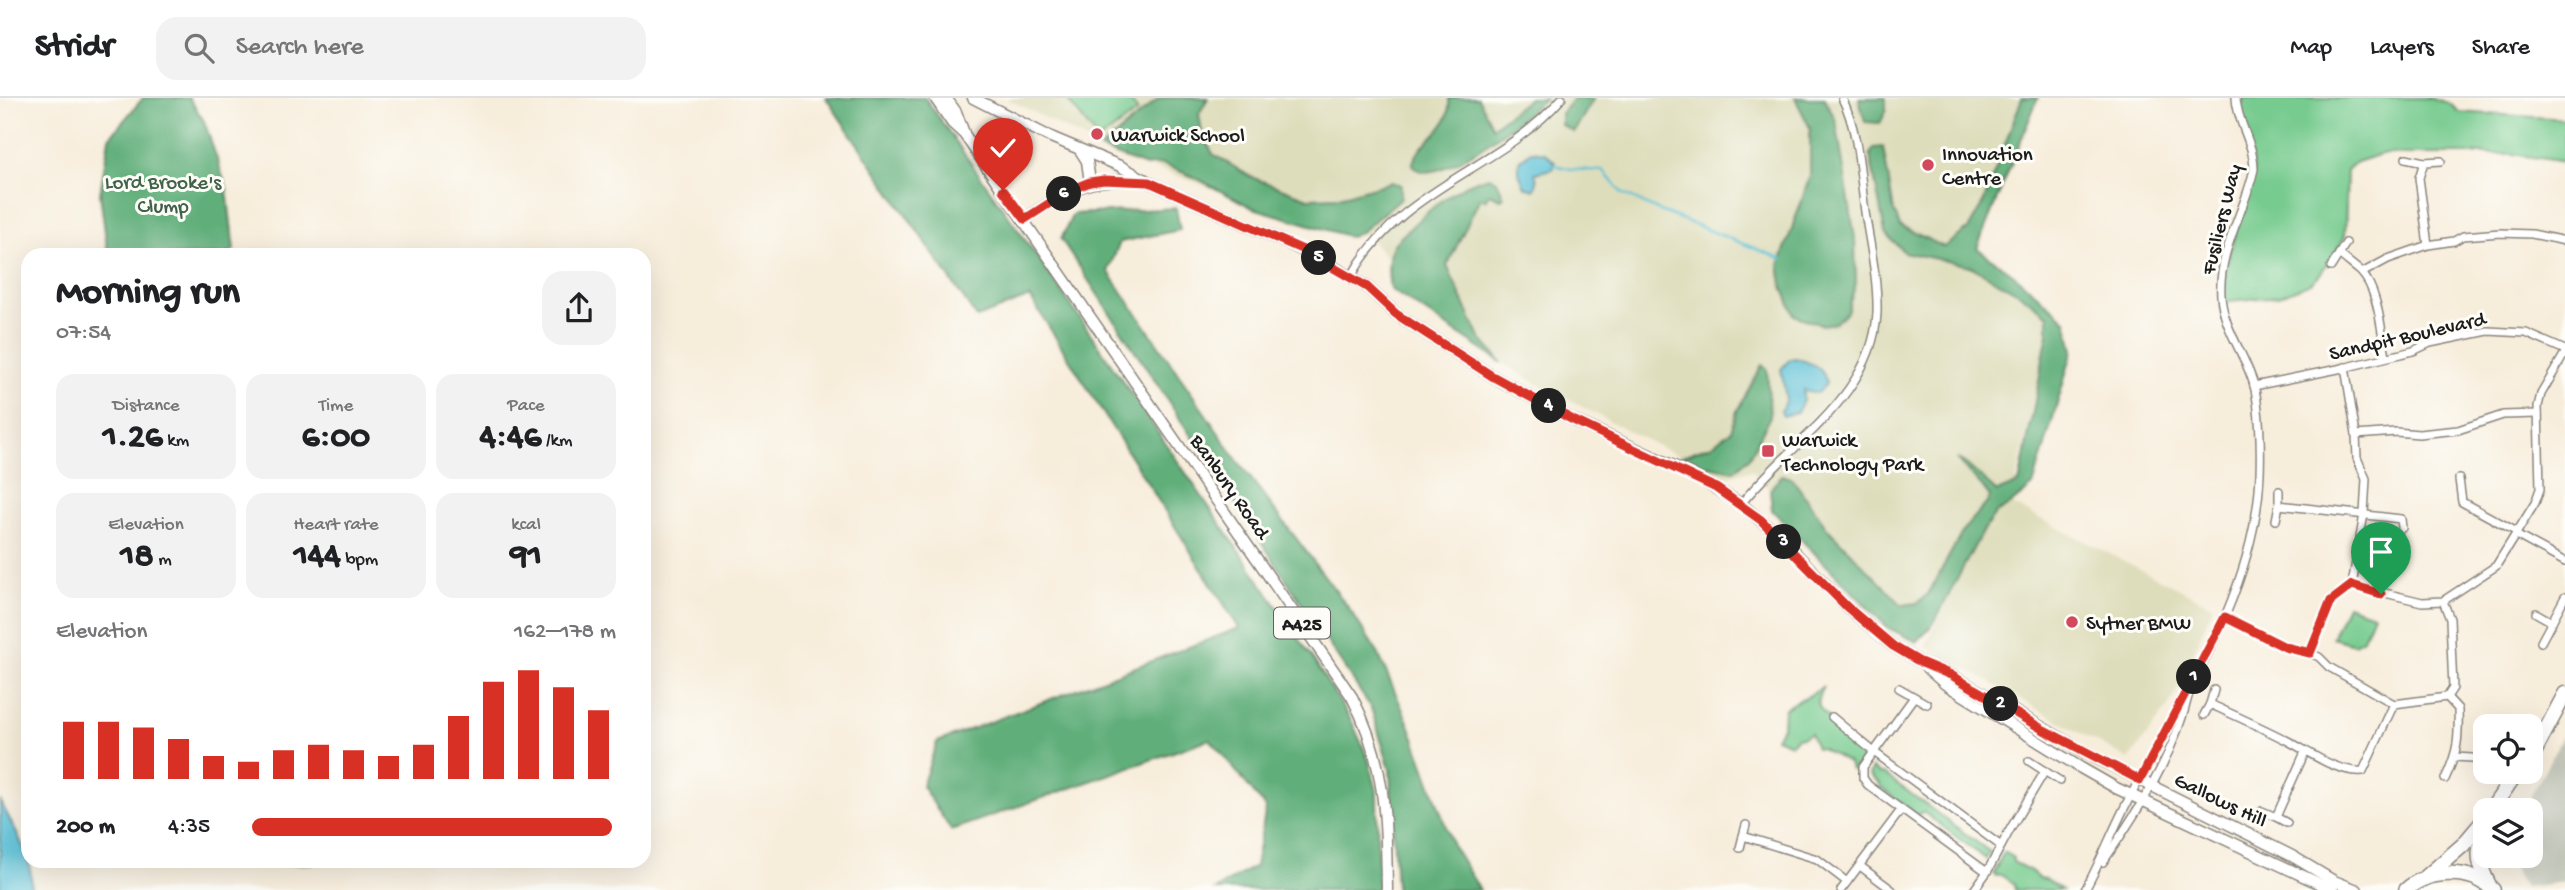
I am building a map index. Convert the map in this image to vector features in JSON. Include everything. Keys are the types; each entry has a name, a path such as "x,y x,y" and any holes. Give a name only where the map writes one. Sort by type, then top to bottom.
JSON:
{"highway":[{"path":"2543,734 2565,694"},
{"path":"2413,885 2463,845 2473,833"},
{"path":"2482,868 2492,889"},
{"path":"2413,885 2457,874 2471,877 2492,889"}],"street":[{"name":"Banbury Road","path":"935,98 1025,219 1352,697 1370,737 1381,778 1386,829 1387,890"},
{"name":"Banbury Road","path":"946,98 956,112 964,134"},
{"name":"Gallows Hill","path":"973,98 1046,135 1293,245 1367,287 1424,338 1573,420 1693,475 1741,504 1778,535 1871,629 1920,662 1945,684 2130,795 2333,890"},
{"path":"1350,277 1378,237 1415,205 1522,134 1562,98"},
{"path":"1741,504 1850,387 1868,356 1873,341 1876,294 1871,251 1854,138 1842,98"},
{"name":"Fusiliers Way","path":"2092,877 2130,795 2225,617 2248,556 2257,510 2261,460 2254,386 2227,324 2221,296 2222,265 2254,169 2254,157 2238,117 2235,98"},
{"path":"1080,150 1087,161 1090,182"},
{"path":"2406,158 2424,162 2441,161"},
{"path":"2424,162 2419,178 2428,245"},
{"name":"Gallows Hill","path":"1025,219 1070,190 1090,182 1149,182"},
{"path":"2362,273 2428,245 2454,241 2463,236 2532,234 2565,241"},
{"path":"2331,267 2346,243"},
{"path":"2339,254 2362,273 2374,298 2386,356"},
{"name":"Sandpit Boulevard","path":"2254,386 2413,351 2454,338 2497,331 2526,333 2565,352"},
{"path":"2310,653 2331,601 2356,587 2422,602 2443,601 2496,566 2535,503 2540,489 2538,414 2541,394 2565,352"},
{"path":"2345,367 2357,458 2366,479 2356,587"},
{"path":"2356,435 2396,432 2419,435 2458,430 2503,415 2538,414"},
{"path":"2459,479 2462,502 2565,562"},
{"path":"2276,520 2279,491"},
{"path":"2279,505 2364,514 2404,522"},
{"path":"2541,642 2565,597"},
{"path":"2225,617 2285,647 2319,656 2329,667 2393,704 2447,697 2453,688 2450,619 2443,601"},
{"path":"2536,613 2552,622"},
{"name":"Gallows Hill","path":"1920,662 1951,675 2044,730 2150,786 2292,856 2334,881 2357,890"},
{"path":"2085,890 2150,786 2178,729 2192,681"},
{"path":"1899,688 1927,704"},
{"path":"2204,715 2214,690"},
{"path":"1914,697 1863,767 1863,778 1868,785 1987,872"},
{"path":"2445,779 2455,757 2458,709 2447,697"},
{"path":"2210,704 2350,772 2363,771 2393,704"},
{"path":"1832,718 2001,846"},
{"path":"2276,817 2305,752"},
{"path":"2455,757 2472,758"},
{"path":"2029,761 2060,780"},
{"path":"1974,890 2045,771"},
{"path":"1842,890 1901,810"},
{"path":"2262,811 2287,823"},
{"path":"1740,848 1746,825"},
{"path":"1743,836 1817,859 1847,882"},
{"path":"1860,866 1892,890"},
{"path":"2395,890 2413,885"}],"shaded area":[{"name":"Warwick Technology Park","path":"1006,98 2038,98 1970,266 2047,314 2049,325 2014,489 1975,528 1913,628 1751,470 1726,477 1660,447 1502,363 1480,338 1463,300 1400,271 1362,230 1338,233 1110,152"},
{"name":"Sytner BMW","path":"2011,504 2213,606 2174,698 2129,760 1925,646 1982,532 1996,513"},
{"path":"2565,732 2565,882 2524,887 2513,868 2543,868 2543,798 2529,798 2537,784 2543,784 2543,773"}],"green space":[{"name":"Lord Brooke's Clump","path":"143,98 189,98 204,121 227,189 234,248 107,248 100,194 109,138"},
{"path":"826,98 925,98 1064,295 1313,659 1352,722 1368,758 1377,791 1378,890 1215,890 1255,866 1266,808 1210,739 951,830 922,786 937,742 1239,628 1030,297 977,318"},
{"path":"1066,98 1128,98 1138,111 1099,140"},
{"path":"1159,98 1208,98 1199,114 1202,133 1213,154 1251,177 1308,198 1339,197 1391,182 1401,185 1401,198 1361,232 1351,237 1253,208 1194,177 1162,164 1145,166 1100,149"},
{"path":"1449,98 1478,98 1493,127 1529,98 1545,98 1486,145 1449,166 1433,171 1420,171 1412,165 1422,147 1446,120"},
{"path":"1574,98 1594,98 1574,132 1561,125 1561,113"},
{"path":"1795,98 1825,98 1836,121 1855,238 1856,283 1847,312 1835,323 1821,325 1794,315 1782,284 1779,266 1810,176 1810,128"},
{"path":"1859,98 1886,98 1886,112 1880,123 1865,122"},
{"path":"2022,98 2038,98 1977,248 2018,278 2066,320 2073,350 2033,486 1996,513 1982,532 1934,623 1917,642 1888,628 1772,510 1770,490 1782,475 1792,478 1828,529 1902,605 1917,603 1928,594 1964,529 1990,496 1957,459 1997,492 2019,483 2048,333 2048,315 2021,295 1970,266 1904,252 1885,233 1870,155 1874,148 1883,147 1894,211 1900,226 1944,247 1969,228 1984,201"},
{"path":"2236,98 2428,98 2450,104 2459,112 2565,119 2565,162 2512,154 2381,154 2356,162 2347,170 2345,237 2320,274 2311,283 2278,296 2222,302 2221,283 2254,169"},
{"path":"1489,177 1497,181 1504,197 1501,199 1489,194 1485,200 1480,198 1447,266 1480,338 1502,363 1390,289 1388,273 1389,256 1393,246 1413,225 1454,192"},
{"path":"1176,208 1180,230 1120,242 1108,271 1237,460 1348,607 1378,653 1409,724 1453,846 1480,890 1396,890 1390,769 1371,708 1061,239 1073,214"},
{"path":"1762,365 1767,369 1770,416 1750,457 1734,471 1703,465 1682,456 1712,445 1731,431 1737,411"},
{"path":"2347,605 2373,614 2363,639 2354,644 2332,638"},
{"path":"1823,686 1818,703 1820,709 1833,721 1838,733 1850,744 1855,744 1866,752 1856,771 1851,770 1849,763 1816,748 1810,733 1796,738 1791,744 1776,738 1783,725 1784,710"},
{"path":"1872,768 1990,852 1986,859 1923,812 1917,815 1880,787 1869,775"},
{"path":"2004,852 2013,857 2013,862 2062,890 2015,890 2014,884 2001,875 1993,874"}],"water":[{"path":"1531,151 1545,153 1555,162 1553,169 1535,173 1537,181 1534,190 1525,187 1519,173 1519,161"},
{"path":"1796,358 1819,369 1826,384 1818,393 1803,390 1803,401 1797,412 1783,416 1781,411 1786,398 1781,369 1790,359"},
{"path":"0,800 21,843 21,868 30,868 31,890 0,890"}],"waterway":[{"path":"1554,165 1603,171 1622,193 1655,209 1782,259"}],"place":[{"name":"Warwick School","path":"1097,134"},
{"name":"Innovation Centre","path":"1928,165"},
{"name":"Warwick Technology Park","path":"1768,451"},
{"name":"Sytner BMW","path":"2072,622"}],"route":[{"path":"1003,190 1025,219 1070,190 1090,182 1149,182 1301,249 1367,287 1396,314 1492,376 1573,420 1716,488 1741,504 1778,535 1847,607 1893,646 1920,662 1951,675 2044,730 2140,780 2225,617 2285,647 2310,653 2331,601 2352,585 2381,594"}]}
